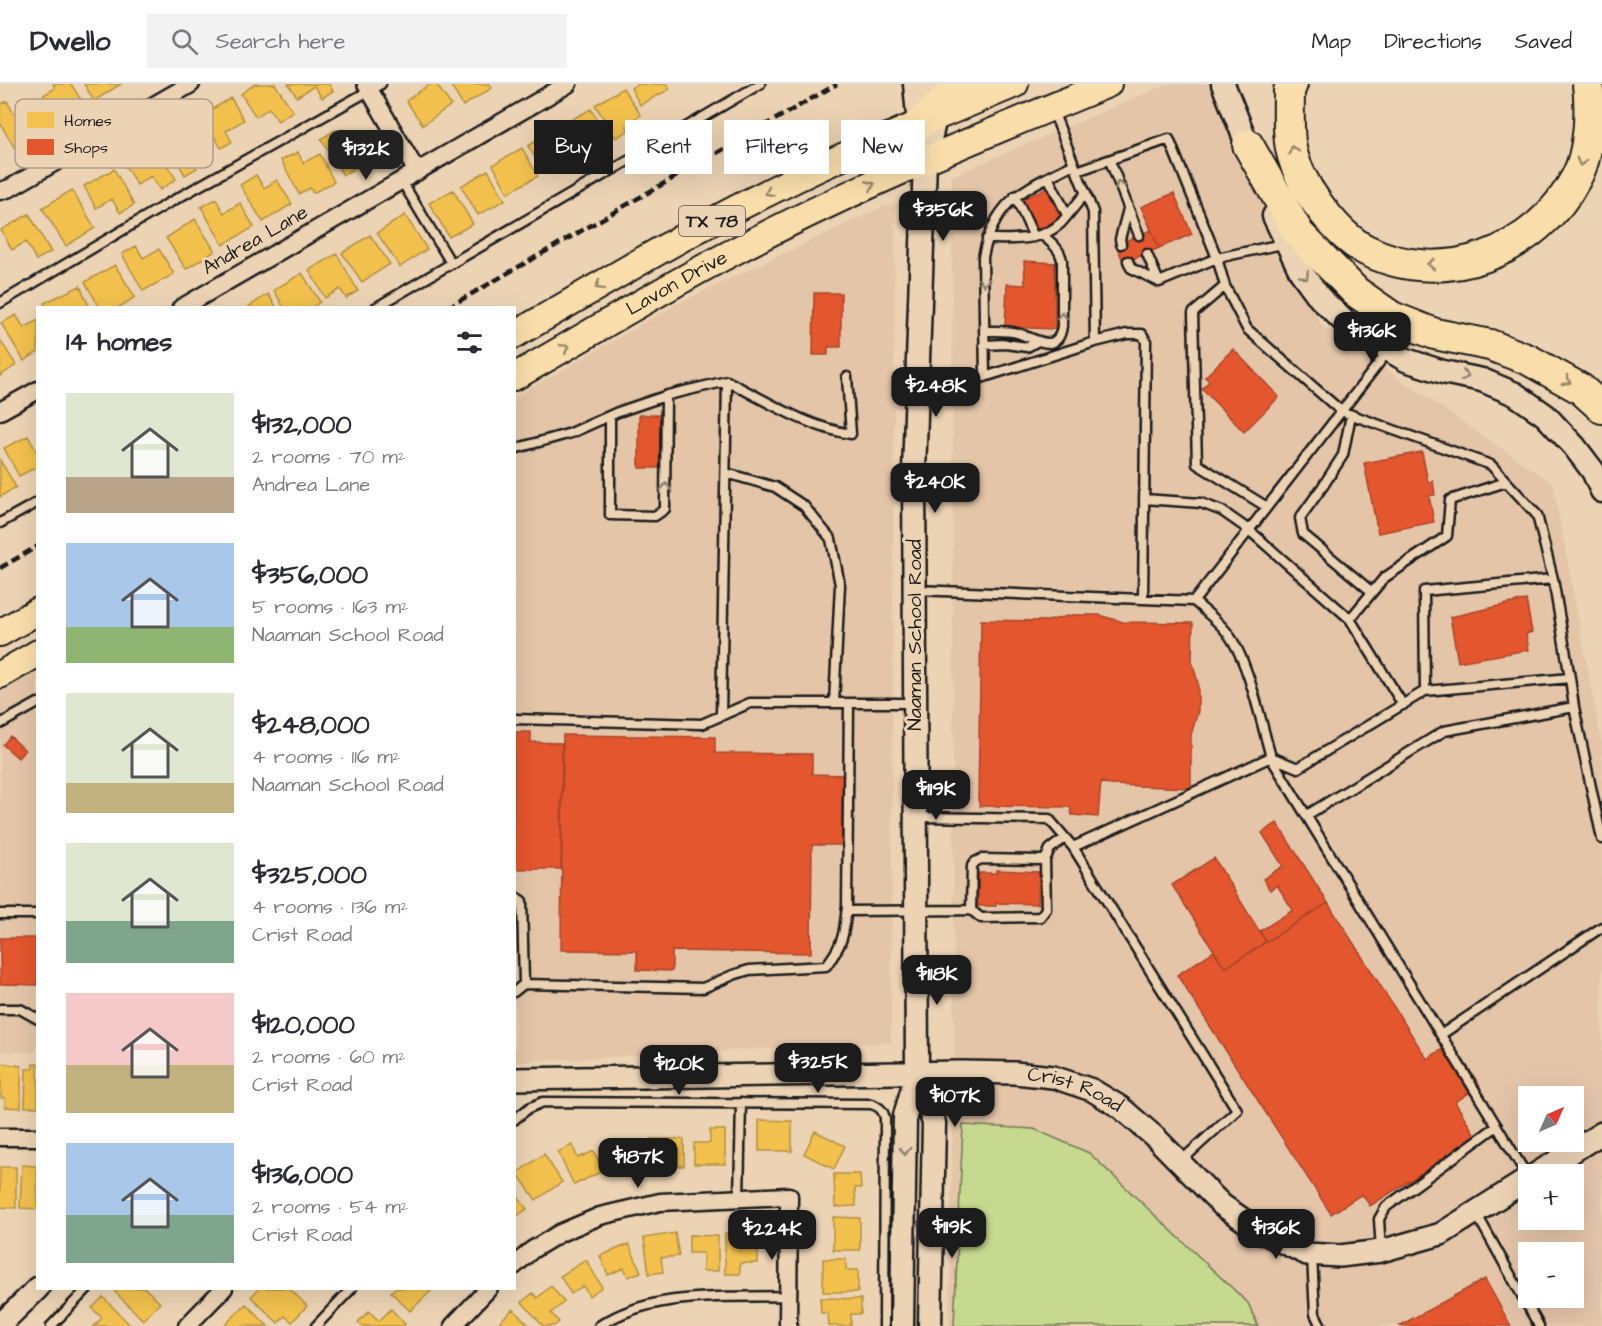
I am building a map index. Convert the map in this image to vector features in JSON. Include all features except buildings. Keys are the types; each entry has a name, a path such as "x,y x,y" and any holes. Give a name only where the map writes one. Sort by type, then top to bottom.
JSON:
{"highway":[{"path":"930,109 972,84"},
{"path":"1292,84 1289,91 1290,143 1305,187 1331,223 1365,250 1407,264 1455,265 1515,244 1536,229 1557,207 1578,176 1587,140 1590,105 1588,84"},
{"path":"1248,145 1299,234 1356,292 1392,317 1435,334 1490,345 1529,360 1581,389 1602,408"}],"main road":[{"name":"Naaman School Road","path":"915,84 930,109 925,161"},
{"name":"Lavon Drive","path":"516,334 718,218 834,161 930,109 1015,84"},
{"name":"Lavon Drive","path":"925,161 1108,84"},
{"path":"1223,84 1270,207 1301,272 1320,298 1349,326 1407,360 1443,372 1482,380 1515,394 1545,415 1574,446 1593,471 1602,491"},
{"name":"Lavon Drive","path":"516,377 734,251 830,203 896,174"},
{"name":"Naaman School Road","path":"903,1326 905,1116 917,1073 914,472 925,174"},
{"path":"0,633 36,612"},
{"path":"0,675 36,654"},
{"name":"Naaman School Road","path":"917,1073 934,1123 930,1326"}],"street":[{"path":"165,99 191,84"},
{"name":"Andrea Lane","path":"184,306 568,84"},
{"path":"372,86 417,172"},
{"path":"0,191 10,188 45,168"},
{"path":"0,411 36,391"},
{"name":"Crist Road","path":"516,1080 917,1073 1015,1073 1053,1077 1092,1090 1120,1107 1180,1162 1222,1205 1258,1230 1307,1254 1340,1256 1381,1251 1441,1234 1518,1185"},
{"path":"0,1137 36,1137"},
{"path":"1554,1164 1601,1137"},
{"path":"516,1264 532,1250 560,1233 600,1216 660,1202 789,1196 788,1326"},
{"path":"0,1325 36,1290"},
{"path":"187,1326 222,1290"},
{"path":"453,1326 487,1290"}],"lane":[{"path":"378,306 760,84"},
{"path":"0,303 372,86"},
{"path":"1052,107 1093,212 1095,342"},
{"path":"985,377 983,257 995,220 1005,205 1015,196 1048,177 1076,167 1110,161 1169,138 1218,258 1225,286 1247,329 1341,411 1491,465 1537,515 1553,579 1574,707 1602,839"},
{"path":"1110,161 1139,235"},
{"path":"1048,177 1057,202 1067,215"},
{"path":"401,180 451,263"},
{"path":"987,239 1038,236 1059,224 1086,193"},
{"path":"984,331 1018,333 1036,342 1048,343 1059,336 1062,326 1061,253 1055,246 1038,236 1015,196"},
{"path":"1121,243 1128,208"},
{"path":"1128,261 1131,268 1159,282 1218,258 1287,243"},
{"path":"1147,254 1159,282"},
{"path":"1225,286 1193,313 1197,464 1267,507"},
{"path":"917,399 1095,342 1127,334 1142,334 1146,340 1143,599"},
{"path":"984,345 1005,344 1027,347 1036,342"},
{"path":"1194,601 1389,350"},
{"path":"516,448 571,433 666,396 727,381 807,422 829,431 851,434 847,377"},
{"path":"721,716 727,381"},
{"path":"610,416 610,515 655,516 665,509 666,396"},
{"path":"1351,415 1343,455 1300,518 1304,534 1372,592"},
{"path":"726,473 775,487 804,506 831,538 840,585 834,703"},
{"path":"1350,619 1384,578 1447,536 1450,500 1506,482"},
{"path":"1144,499 1201,503 1222,511 1249,530 1350,619 1403,705"},
{"path":"0,523 36,503"},
{"path":"1425,692 1424,591 1553,579"},
{"path":"915,590 1194,601 1225,629 1244,664 1271,757 1520,1164"},
{"path":"1073,847 1271,757 1298,768 1425,692 1570,678"},
{"path":"516,719 702,724 750,703 915,703"},
{"path":"516,990 524,984 704,988 749,970 826,966 839,949 845,932 847,911 849,703"},
{"path":"0,724 36,704"},
{"path":"1307,815 1444,731 1574,707"},
{"path":"916,817 1049,819 1073,847 1237,1110 1180,1162"},
{"path":"847,911 971,910 981,918 1040,917 1046,909 1045,860 1050,849 1065,838"},
{"path":"971,910 972,866 975,862 981,859 1045,860"},
{"path":"516,897 522,901 524,984"},
{"path":"0,914 36,914"},
{"path":"1442,1034 1602,927"},
{"path":"0,1010 20,1009 36,1018"},
{"path":"516,1118 529,1108 543,1102 871,1104 880,1109 885,1118 884,1326"},
{"path":"739,1198 741,1103"},
{"path":"1381,1251 1379,1218 1386,1207 1497,1126"},
{"path":"1476,1212 1539,1326"},
{"path":"1312,1254 1315,1314 1321,1326"},
{"path":"51,1326 86,1290"},
{"path":"315,1326 350,1290"},
{"path":"599,1326 608,1320 653,1302 693,1298 789,1296"}],"shaded area":[{"path":"1168,84 1208,84 1236,116 1321,325 1553,484 1602,745 1602,1326 949,1326 954,1041 952,176"},
{"path":"895,203 891,1042 516,1062 516,396 677,304"},
{"path":"36,672 36,1052 0,1052 0,693"}],"green space":[{"path":"963,1125 1034,1129 1089,1153 1248,1303 1258,1326 954,1326"}],"railway":[{"path":"450,306 837,84"},
{"path":"0,568 36,547"}]}
